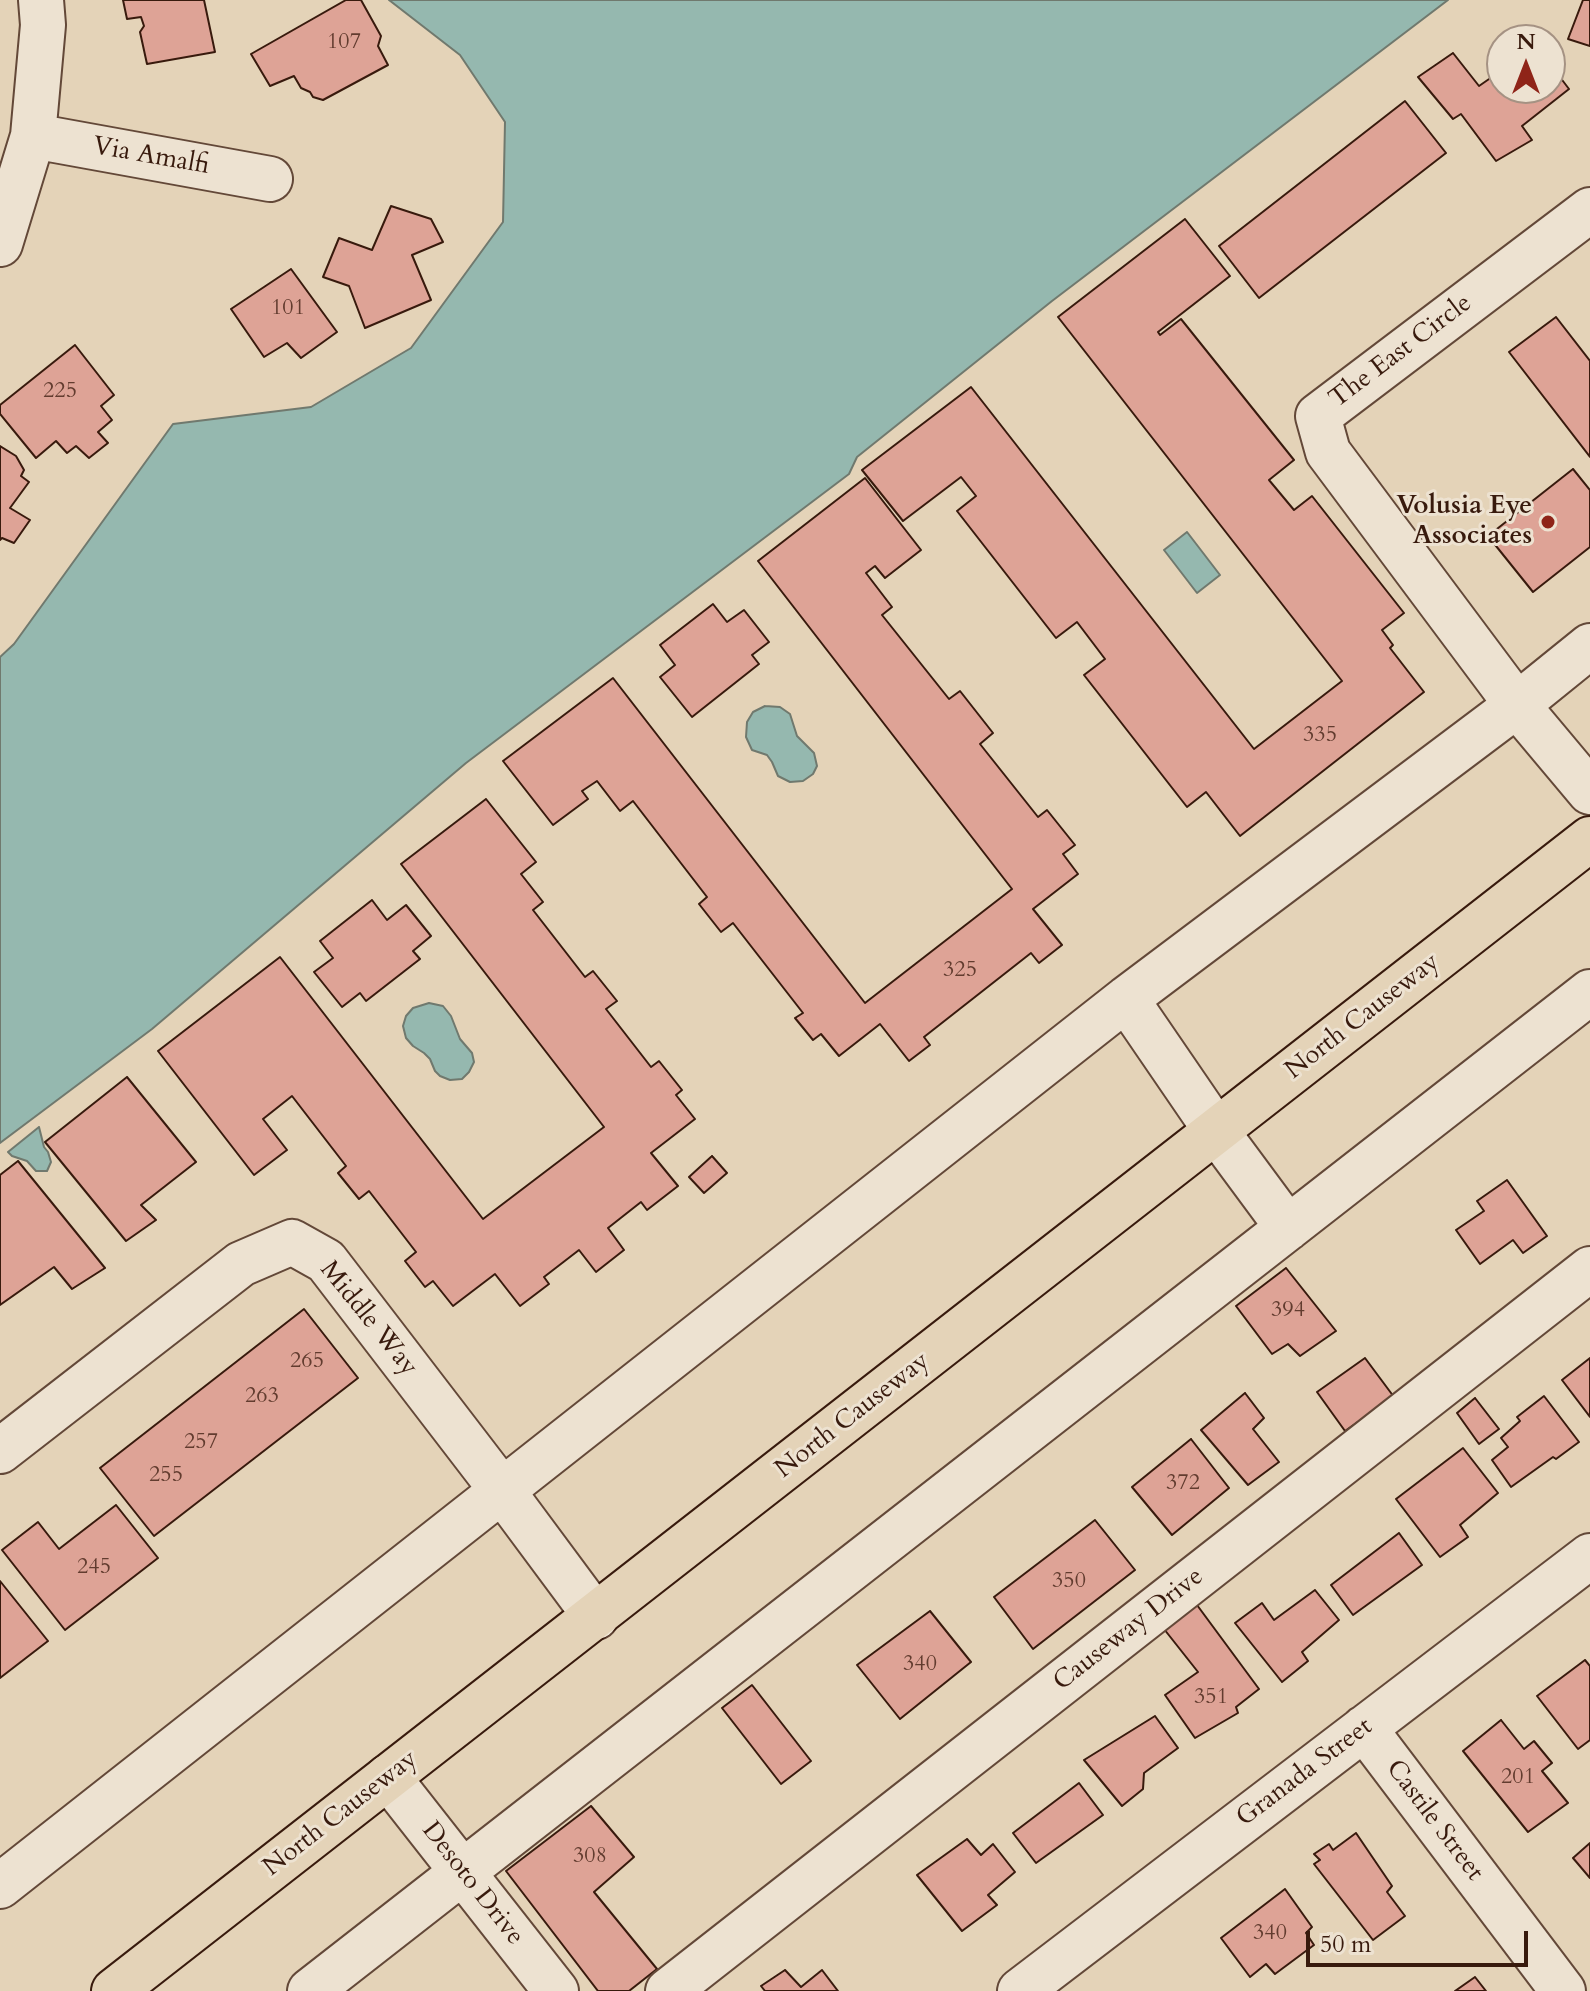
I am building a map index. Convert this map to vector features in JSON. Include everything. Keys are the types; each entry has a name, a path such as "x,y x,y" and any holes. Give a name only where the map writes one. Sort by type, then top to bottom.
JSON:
{"main road":[{"name":"North Causeway","path":"114,1991 1590,839"}],"street":[{"path":"0,244 33,136 43,25 41,0"},
{"name":"Via Amalfi","path":"33,136 270,179"},
{"name":"The East Circle","path":"1590,210 1318,416 1328,452 1517,705 1590,792"},
{"path":"0,1886 1126,999 1517,705 1590,646"},
{"path":"310,1991 1590,992"},
{"path":"1126,999 1217,1132 1288,1228"},
{"name":"Middle Way","path":"0,1451 241,1264 292,1242 326,1261 596,1617"},
{"name":"Causeway Drive","path":"668,1991 1590,1269"},
{"name":"Granada Street","path":"1020,1991 1590,1556"},
{"name":"Castile Street","path":"1364,1728 1563,1991"},
{"name":"Desoto Drive","path":"388,1777 556,1991"}],"water":[{"path":"389,0 1448,0 1052,301 857,457 849,474 466,763 152,1029 0,1143 0,657 14,644 173,424 311,407 411,348 503,222 505,122 460,55"},
{"path":"1187,532 1220,575 1197,593 1164,550"},
{"path":"765,706 780,707 790,714 797,736 814,753 817,766 813,774 803,781 790,782 778,776 767,755 752,750 746,737 747,722 753,712"},
{"path":"429,1003 443,1006 451,1016 460,1039 472,1053 474,1062 462,1079 450,1080 440,1076 430,1059 406,1038 403,1026 406,1016 413,1008"},
{"path":"39,1127 51,1162 47,1171 36,1171 27,1161 8,1152"}],"building":[{"path":"123,0 204,0 215,52 147,64 140,32 144,26 141,17 127,19"},
{"path":"346,0 361,0 381,36 378,46 388,65 323,100 301,88 294,76 270,86 251,54"},
{"path":"1583,0 1590,0 1590,46 1568,39"},
{"path":"1453,53 1479,86 1486,81 1486,104 1550,104 1522,126 1532,140 1496,161 1461,114 1453,119 1418,77"},
{"path":"1405,101 1446,153 1259,298 1219,246"},
{"path":"391,206 431,219 443,242 412,255 431,300 365,328 349,286 323,277 339,238 372,250"},
{"path":"1185,219 1230,276 1158,332 1160,335 1181,319 1294,460 1269,480 1294,510 1312,496 1404,613 1382,630 1393,645 1390,648 1424,692 1240,836 1206,792 1187,807 1084,675 1105,659 1077,622 1056,638 957,511 976,496 961,477 903,521 862,470 971,387 1254,749 1342,681 1058,317"},
{"path":"291,269 337,332 301,358 287,343 264,357 231,309"},
{"path":"1556,317 1590,361 1590,457 1509,352"},
{"path":"75,345 114,395 101,406 112,420 98,432 108,443 89,458 76,446 67,453 56,441 36,458 0,414 0,405"},
{"path":"0,446 16,456 24,470 21,476 29,482 10,508 30,520 14,543 0,540"},
{"name":"Volusia Eye Associates","path":"1573,469 1590,490 1590,547 1533,592 1488,536"},
{"path":"865,478 921,550 885,578 875,566 866,573 892,607 882,615 949,699 960,691 993,733 980,744 1038,817 1047,810 1075,845 1063,854 1078,874 1033,909 1062,945 1039,963 1031,953 924,1037 930,1045 909,1061 880,1024 839,1056 821,1034 813,1040 795,1018 803,1013 733,923 721,932 699,904 707,897 633,801 620,811 597,781 582,791 588,799 553,825 503,761 613,678 865,1003 1012,889 758,561"},
{"path":"713,604 727,622 744,610 769,642 752,655 759,664 692,717 660,677 675,665 660,645"},
{"path":"486,799 536,862 521,874 543,902 533,910 585,977 593,971 617,1001 606,1009 651,1067 659,1061 682,1090 676,1095 695,1119 651,1153 678,1186 647,1210 641,1202 608,1228 624,1250 596,1272 579,1250 544,1277 549,1284 520,1306 495,1274 453,1306 433,1281 425,1287 405,1261 416,1252 369,1191 359,1199 338,1173 346,1166 292,1096 263,1119 287,1150 254,1175 158,1051 280,957 483,1219 604,1127 401,864"},
{"path":"372,900 387,920 406,905 431,936 413,951 420,959 366,1001 360,993 342,1007 314,972 333,958 320,941"},
{"path":"127,1077 196,1162 141,1205 156,1220 126,1241 45,1142"},
{"path":"712,1156 727,1173 704,1193 689,1177"},
{"path":"18,1161 105,1268 72,1289 54,1267 0,1305 0,1175"},
{"path":"1507,1180 1547,1236 1523,1253 1513,1240 1480,1264 1456,1230 1484,1211 1477,1201"},
{"path":"1286,1268 1336,1331 1300,1356 1288,1344 1272,1354 1236,1306"},
{"path":"304,1309 358,1378 154,1536 100,1468"},
{"path":"1365,1358 1394,1397 1345,1431 1317,1392"},
{"path":"1590,1358 1590,1417 1562,1380"},
{"path":"1245,1393 1264,1418 1253,1429 1279,1462 1248,1485 1201,1430"},
{"path":"1544,1396 1579,1442 1511,1487 1492,1460 1508,1447 1501,1438 1520,1421 1517,1417"},
{"path":"1475,1398 1499,1429 1479,1444 1457,1413"},
{"path":"1191,1439 1229,1488 1172,1535 1132,1487"},
{"path":"1463,1448 1498,1493 1460,1525 1468,1537 1440,1557 1396,1499"},
{"path":"116,1505 158,1558 65,1630 2,1550 38,1522 59,1549"},
{"path":"1095,1520 1135,1570 1033,1649 994,1597"},
{"path":"1399,1533 1422,1565 1353,1615 1331,1585"},
{"path":"0,1581 48,1641 0,1678"},
{"path":"1315,1590 1339,1620 1302,1652 1308,1661 1282,1682 1235,1623 1262,1603 1274,1620"},
{"path":"1197,1605 1259,1689 1236,1707 1238,1713 1195,1738 1165,1695 1198,1672 1164,1629"},
{"path":"930,1611 971,1662 900,1719 857,1665"},
{"path":"1585,1660 1590,1666 1590,1740 1578,1749 1537,1696"},
{"path":"752,1685 811,1761 781,1784 722,1708"},
{"path":"1155,1716 1178,1748 1144,1773 1143,1789 1122,1806 1084,1760"},
{"path":"1501,1720 1524,1749 1534,1741 1552,1763 1542,1771 1568,1803 1528,1832 1463,1751"},
{"path":"1079,1783 1103,1815 1036,1863 1013,1833"},
{"path":"591,1806 634,1857 594,1892 657,1969 629,1991 598,1991 506,1871"},
{"path":"1356,1833 1392,1886 1387,1892 1405,1916 1373,1940 1314,1864 1320,1860 1314,1854 1329,1844 1333,1850"},
{"path":"967,1839 981,1855 993,1844 1015,1872 988,1895 997,1905 962,1931 917,1875"},
{"path":"1590,1843 1590,1878 1573,1858"},
{"path":"1285,1889 1312,1927 1306,1933 1314,1945 1275,1974 1266,1964 1250,1977 1221,1938"},
{"path":"785,1970 801,1987 822,1970 838,1991 765,1991 761,1986"},
{"path":"1475,1977 1486,1991 1455,1991"}],"place":[{"name":"Volusia Eye Associates","path":"1548,522"}]}
